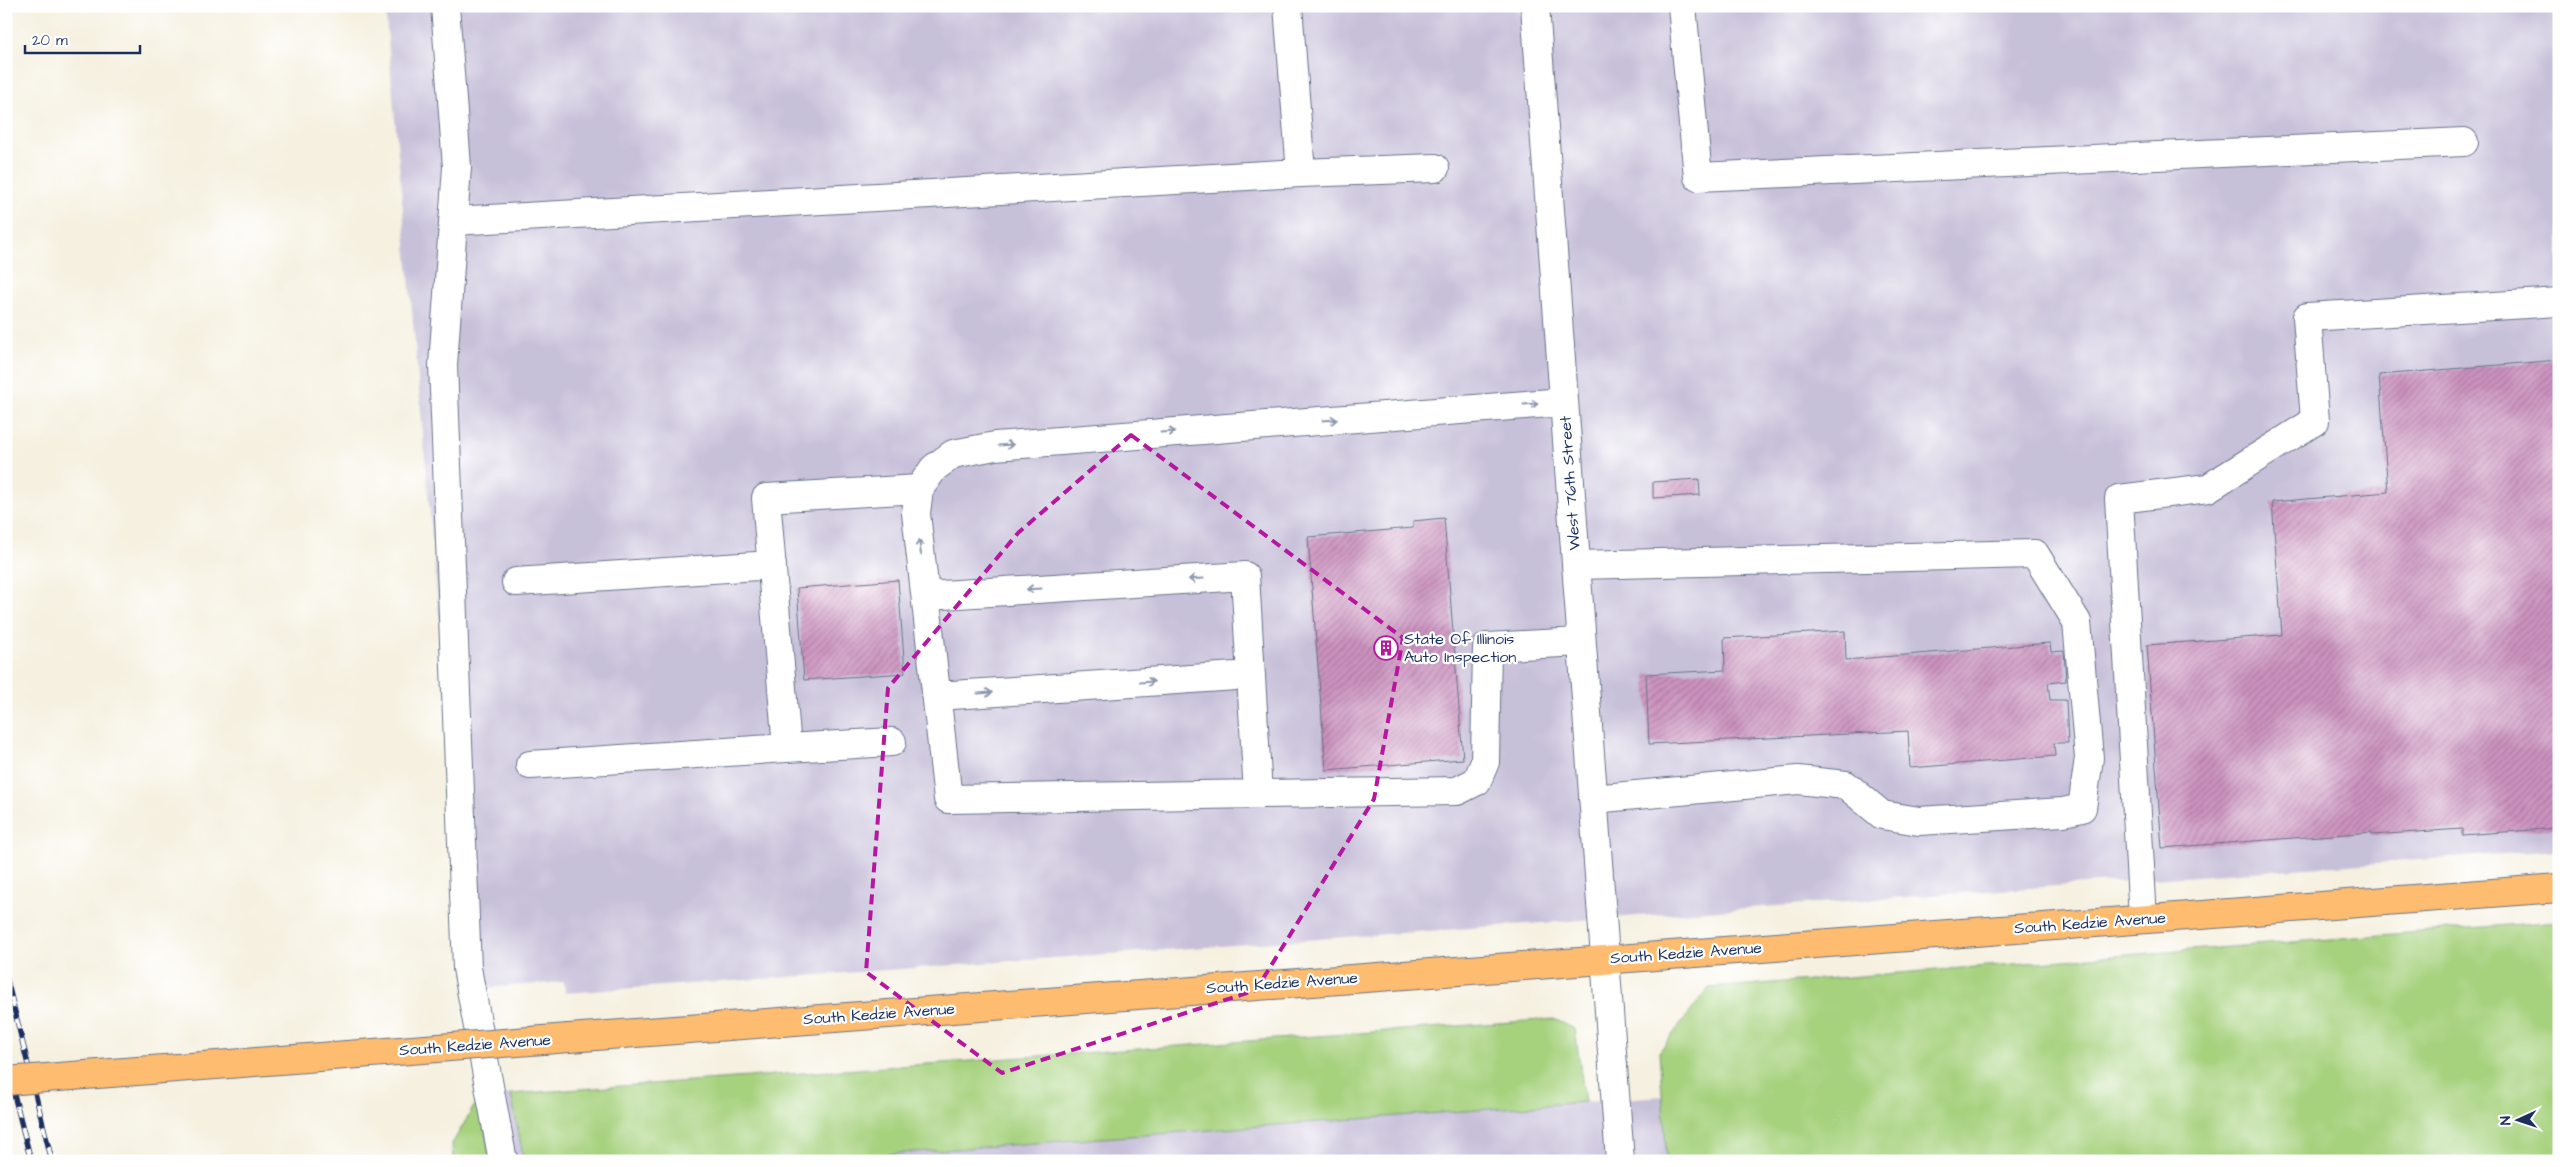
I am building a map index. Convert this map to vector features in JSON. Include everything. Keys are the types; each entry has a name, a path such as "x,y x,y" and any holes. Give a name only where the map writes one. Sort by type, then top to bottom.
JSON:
{"main road":[{"name":"South Kedzie Avenue","path":"6,1081 2559,888"}],"street":[{"path":"445,6 457,167 444,365 467,968 503,1161"},
{"path":"1288,6 1301,173"},
{"name":"West 76th Street","path":"1535,6 1620,1161"},
{"path":"1682,6 1698,177 2464,142"},
{"path":"453,221 1301,173 1436,168"},
{"path":"2143,919 2119,499 2208,488 2315,421 2307,317 2559,302"},
{"path":"1564,402 995,446 953,454 934,468 919,489 916,513 948,799 1457,791 1476,781 1485,762 1487,647 1581,642"},
{"path":"787,748 766,498 919,489"},
{"path":"1576,565 2035,554 2077,622 2089,758 2082,808 2064,812 1919,821 1882,815 1846,785 1798,780 1593,799"},
{"path":"516,582 772,565"},
{"path":"926,596 1244,576 1258,794"},
{"path":"937,696 1251,675"},
{"path":"530,765 892,742"}],"highlighted area":[{"path":"1131,435 1403,638 1374,799 1256,990 1002,1073 866,972 888,688 1018,533"}],"shaded area":[{"path":"385,6 2559,6 2559,850 565,993 564,982 472,989"},
{"path":"511,1094 524,1161 490,1161 480,1096"},
{"path":"1662,1096 1667,1161 795,1161"}],"green space":[{"path":"2559,921 2559,1161 1667,1161 1659,1052 1709,988"},
{"path":"1554,1019 1575,1029 1585,1102 795,1161 524,1161 511,1094"},
{"path":"480,1096 490,1161 453,1161 452,1144"}],"building":[{"path":"2559,360 2559,828 2462,835 2462,829 2372,835 2372,832 2162,848 2147,645 2282,635 2272,502 2388,492 2379,375"},
{"path":"1699,479 1700,495 1653,498 1653,482"},
{"name":"State Of Illinois Auto Inspection","path":"1444,518 1463,759 1326,770 1308,537 1413,528 1413,521"},
{"path":"898,580 905,673 804,680 797,588"},
{"path":"1845,631 1846,660 2050,643 2051,652 2064,651 2066,681 2048,683 2050,700 2066,700 2068,743 2054,743 2055,756 1910,768 1908,731 1649,744 1646,674 1725,670 1724,638"}],"railway":[{"path":"6,976 52,1161"},
{"path":"6,1063 31,1161"}],"place":[{"name":"State Of Illinois Auto Inspection","path":"1386,648"}]}
